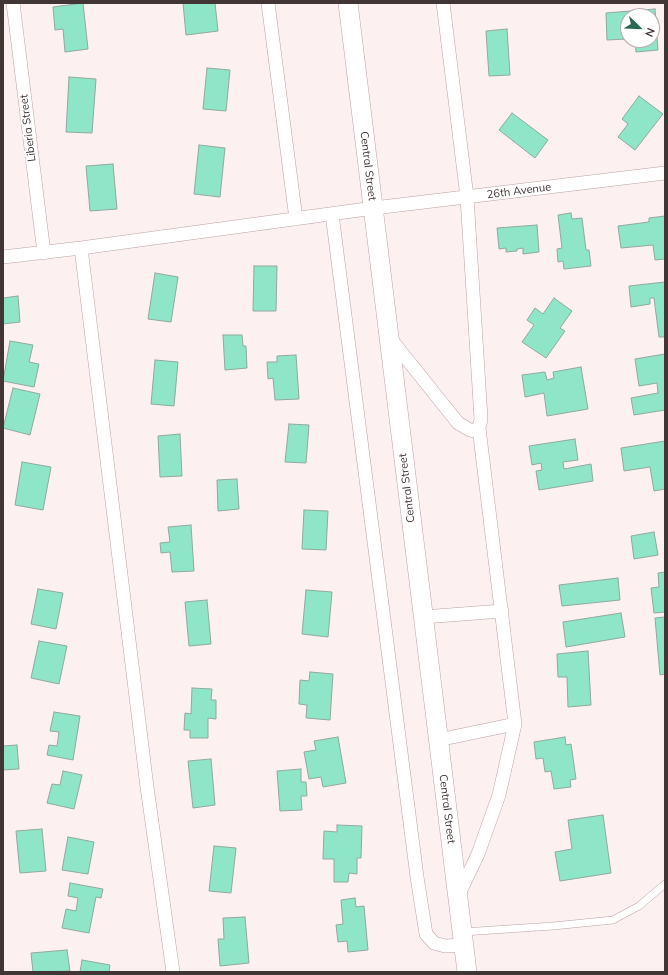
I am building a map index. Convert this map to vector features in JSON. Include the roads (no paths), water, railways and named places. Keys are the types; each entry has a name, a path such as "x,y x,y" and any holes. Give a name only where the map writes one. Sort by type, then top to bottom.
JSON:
{"street":[{"name":"Liberia Street","path":"13,3 44,252"},
{"path":"268,3 296,219"},
{"name":"Central Street","path":"348,3 467,972"},
{"path":"443,3 467,197 481,419 479,428 515,724 499,795 478,854 458,896"},
{"name":"26th Avenue","path":"3,257 81,248 374,208 665,173"},
{"path":"332,214 416,877 426,934 434,943 445,946 464,938"},
{"path":"81,248 147,787 173,972"},
{"path":"389,338 458,423 470,430 476,431 479,428"},
{"path":"423,617 502,611"},
{"path":"438,740 515,724"}],"lane":[{"path":"464,938 553,926 613,920 638,906 665,884"}]}
